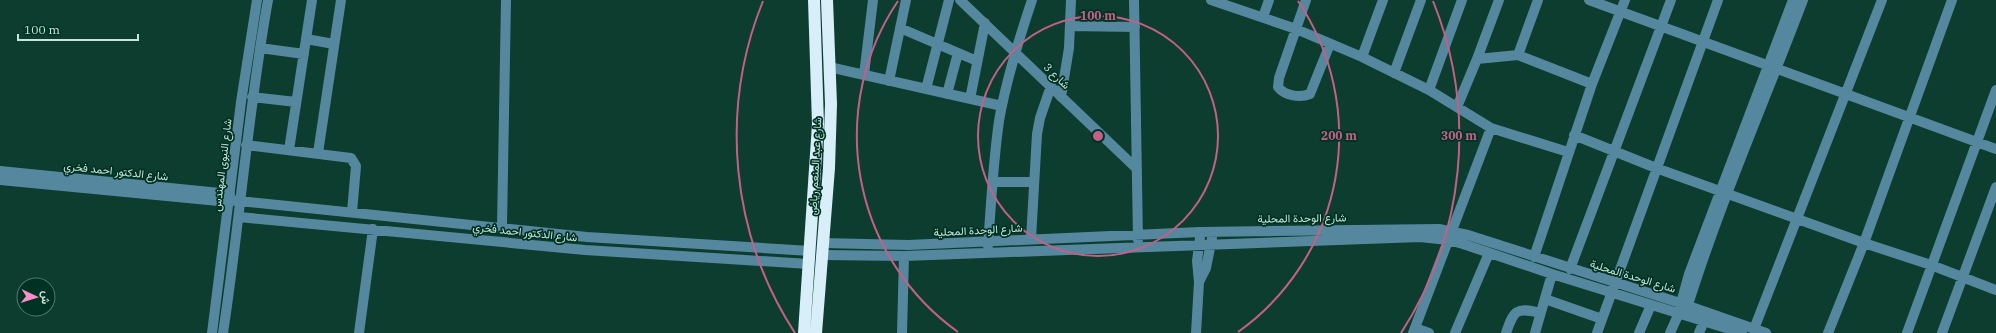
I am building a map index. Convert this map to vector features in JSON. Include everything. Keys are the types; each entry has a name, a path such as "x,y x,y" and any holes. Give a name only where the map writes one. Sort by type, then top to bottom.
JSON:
{"highway":[{"name":"شارع عبد المنعم رياض","path":"814,0 818,97 823,147 822,249 816,333"},
{"name":"شارع عبد المنعم رياض","path":"804,333 810,251 823,147 831,104 827,0"}],"street":[{"name":"شارع النبوى المهندس","path":"212,333 243,89 258,0"},
{"name":"شارع النبوى المهندس","path":"223,333 233,268 252,97 268,0"},
{"path":"289,150 312,0"},
{"path":"318,153 341,0"},
{"path":"502,227 506,0"},
{"path":"864,75 873,0"},
{"path":"889,81 906,0"},
{"path":"926,89 949,0"},
{"name":"شارع 3","path":"960,0 1137,169"},
{"path":"988,252 992,182 1002,106 1015,52 1032,0"},
{"path":"1061,96 1071,26 1071,0"},
{"path":"1134,0 1138,247"},
{"path":"1211,0 1296,29 1362,57 1429,90 1491,128 1568,152"},
{"path":"1263,17 1269,0"},
{"path":"1306,0 1279,78 1278,87 1284,93 1299,96 1310,94 1330,44"},
{"path":"1362,57 1383,0"},
{"path":"1394,73 1421,0"},
{"path":"1429,90 1462,0"},
{"path":"1457,107 1499,0"},
{"path":"1518,55 1538,0"},
{"path":"1588,0 1773,66 1909,118 1996,149"},
{"path":"1534,257 1592,84 1625,0"},
{"path":"1570,269 1671,0"},
{"path":"1597,333 1718,0"},
{"path":"1773,66 1792,0"},
{"path":"1670,333 1682,310 1724,192 1773,66 1803,0"},
{"path":"1754,329 1882,0"},
{"path":"1828,333 1864,243 1952,0"},
{"path":"970,99 985,23"},
{"path":"1071,26 1135,27"},
{"path":"900,28 977,61"},
{"path":"306,39 334,44"},
{"path":"260,48 304,54"},
{"path":"947,94 958,53"},
{"path":"1477,59 1518,55 1592,84"},
{"path":"829,67 1002,106"},
{"path":"1031,239 1037,134 1040,118 1051,86"},
{"path":"1907,333 1996,90"},
{"path":"252,97 296,102"},
{"path":"1429,333 1414,330 1491,128"},
{"path":"1574,135 1656,168 1864,243 1931,265 1996,290"},
{"path":"246,144 347,157 354,161 356,166 352,212"},
{"name":"شارع الدكتور احمد فخري","path":"0,171 134,189"},
{"name":"شارع الدكتور احمد فخري","path":"0,180 180,193 230,199 241,202 502,227 587,237 810,251"},
{"path":"992,182 1034,182"},
{"path":"1942,333 1996,187"},
{"path":"282,221 283,206"},
{"name":"شارع الدكتور احمد فخري","path":"239,217 374,228 585,250 809,264"},
{"path":"422,233 424,220"},
{"path":"359,333 374,228"},
{"name":"شارع الوحدة المحلية","path":"822,249 851,245 908,245 1200,232 1423,228 1534,257 1616,283 1729,331 1742,333"},
{"path":"1196,333 1199,282 1197,261 1200,232"},
{"path":"1199,282 1206,268 1213,232"},
{"name":"شارع الوحدة المحلية","path":"822,249 851,255 904,256 1450,235 1489,253 1612,293 1651,305 1682,310 1766,333"},
{"path":"585,250 587,237"},
{"path":"851,245 851,255"},
{"path":"1455,333 1489,253"},
{"path":"902,333 904,256"},
{"path":"221,267 233,268"},
{"path":"1535,333 1552,274"},
{"path":"1545,299 1602,319"},
{"path":"1639,333 1651,305"},
{"path":"1506,333 1513,315 1519,310 1540,313"},
{"path":"1699,333 1704,321"}]}
